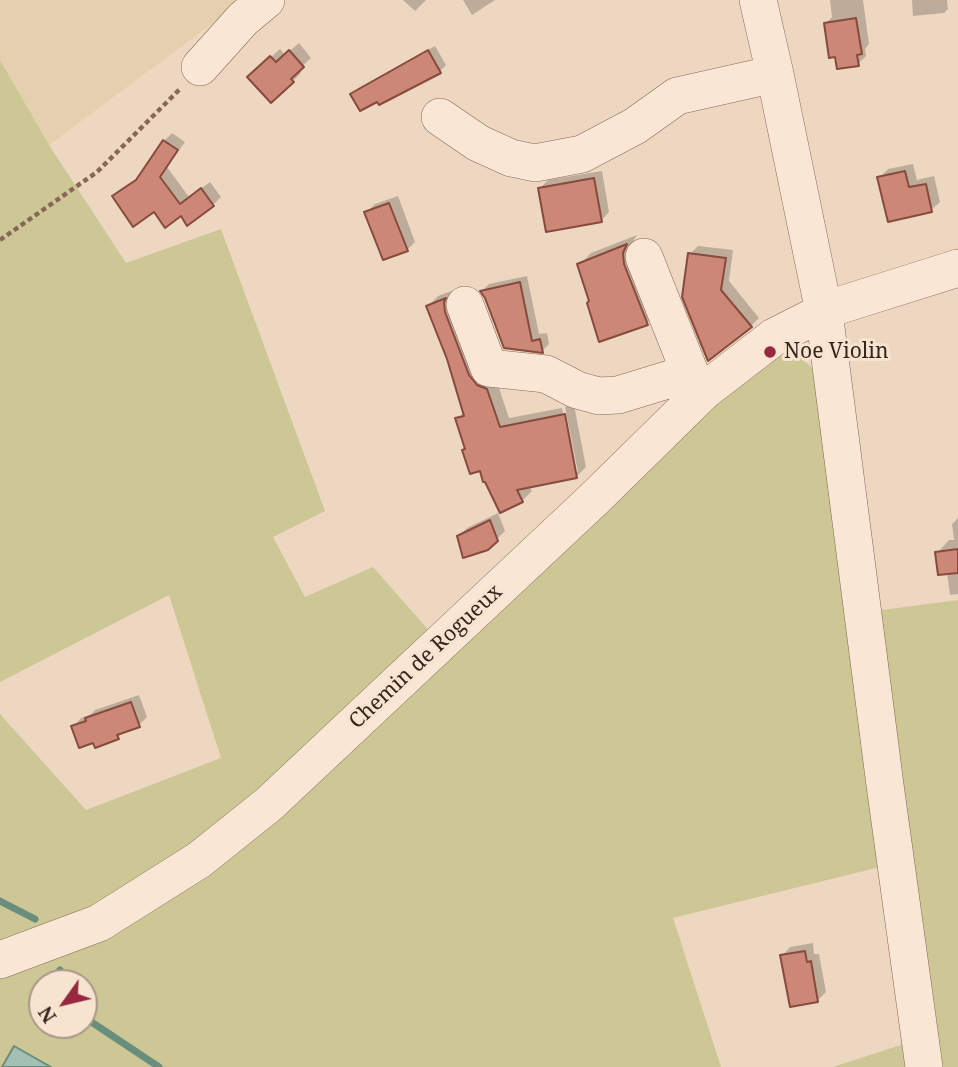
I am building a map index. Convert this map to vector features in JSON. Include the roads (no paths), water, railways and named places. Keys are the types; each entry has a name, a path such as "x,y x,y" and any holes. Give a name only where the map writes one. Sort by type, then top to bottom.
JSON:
{"street":[{"path":"200,67 243,19 266,0"},
{"path":"758,0 824,312 924,1067"},
{"path":"440,117 478,144 511,158 535,163 582,154 635,125 677,96 775,74"},
{"path":"465,305 489,368 546,374 577,390 599,396 697,382 644,257"},
{"name":"Chemin de Rogueux","path":"0,960 99,923 199,860 269,804 594,499 697,382 831,308 958,268"}],"waterway":[{"path":"0,901 35,919"},
{"path":"98,1026 159,1067"}],"place":[{"name":"Noe Violin","path":"770,352"}]}
